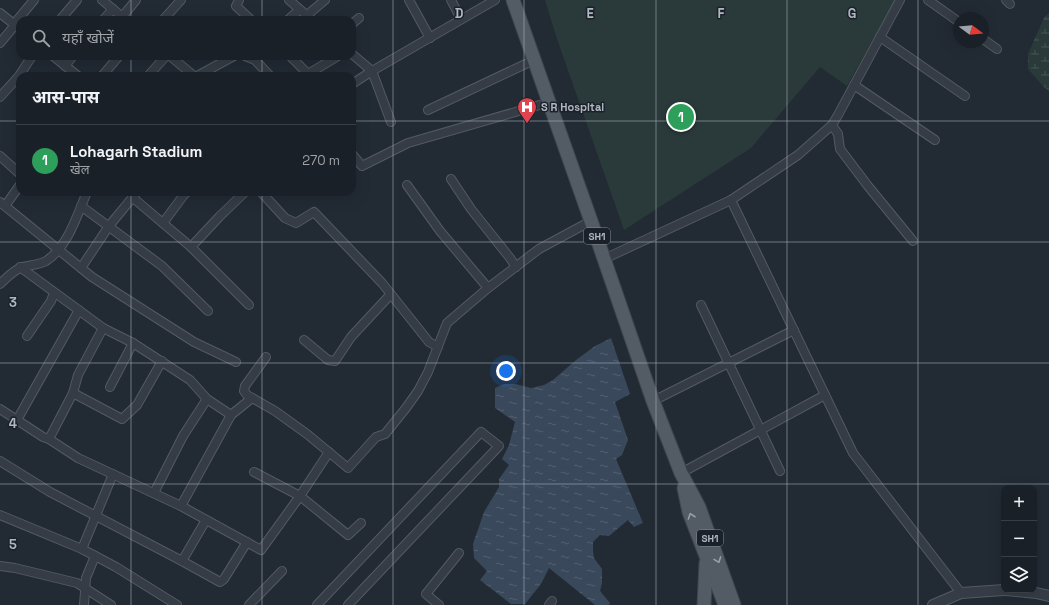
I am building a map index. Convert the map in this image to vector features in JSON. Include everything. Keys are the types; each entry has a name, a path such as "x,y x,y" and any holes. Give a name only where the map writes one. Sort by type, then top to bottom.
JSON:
{"main road":[{"name":"SH1","path":"513,0 550,102 653,401 681,473 699,507 734,605"},
{"name":"SH1","path":"681,473 689,512 725,605"},
{"path":"704,605 707,557"}],"street":[{"path":"23,16 34,0"},
{"path":"64,16 78,0"},
{"path":"102,0 122,16"},
{"path":"125,16 136,0"},
{"path":"167,16 181,0"},
{"path":"239,0 236,6 247,16"},
{"path":"288,0 306,16"},
{"path":"311,16 325,0"},
{"path":"409,0 430,38"},
{"path":"451,0 462,19"},
{"path":"356,81 495,0"},
{"path":"604,259 730,200 798,155 832,125 900,0"},
{"path":"928,0 953,18"},
{"path":"107,16 113,9"},
{"path":"292,16 299,10"},
{"path":"0,13 16,26 0,43"},
{"path":"880,37 965,96"},
{"path":"989,43 997,49"},
{"path":"356,57 372,71 391,122"},
{"path":"22,72 30,60"},
{"path":"58,60 73,72"},
{"path":"65,66 70,60"},
{"path":"105,72 116,60"},
{"path":"152,72 162,60"},
{"path":"175,60 189,72"},
{"path":"204,72 227,60"},
{"path":"255,60 264,72"},
{"path":"294,60 306,72"},
{"path":"311,72 331,60"},
{"path":"428,110 534,60"},
{"path":"0,97 16,80"},
{"path":"854,85 935,140"},
{"path":"356,159 362,166 408,143 550,102"},
{"path":"832,125 838,134 840,149 913,241"},
{"path":"0,156 16,170"},
{"path":"451,179 471,208 516,266"},
{"path":"407,185 440,231 488,288"},
{"path":"16,189 2,204 92,277 194,342 236,362"},
{"path":"0,284 20,268 45,262 59,250 67,238 85,196"},
{"path":"81,268 109,226 133,196"},
{"path":"135,196 191,247 249,305"},
{"path":"163,223 183,196"},
{"path":"191,247 241,196"},
{"path":"265,196 285,218 296,223 314,212 382,283 429,342 438,347"},
{"path":"730,200 853,453 962,593"},
{"path":"81,206 162,266 208,311"},
{"path":"266,357 245,386 244,391 247,395 275,411 307,434 348,468 376,437 385,434 418,391 428,372 447,323 488,288 539,249 591,221"},
{"path":"20,268 103,328 134,343 190,380 207,399 231,415"},
{"path":"27,336 54,293"},
{"path":"304,340 328,360 335,361 351,337 390,294"},
{"path":"701,305 780,471"},
{"path":"18,420 79,310"},
{"path":"49,439 73,393 78,375 103,328"},
{"path":"653,401 794,330"},
{"path":"110,387 134,343"},
{"path":"73,393 122,419 137,405 162,361"},
{"path":"681,473 825,395"},
{"path":"181,506 231,415 252,398"},
{"path":"154,493 183,436 207,399"},
{"path":"0,409 78,458 181,506 261,550 300,496 329,452"},
{"path":"318,605 481,432 499,446 348,605"},
{"path":"0,461 50,492 95,517 220,582 224,579 247,542"},
{"path":"254,472 300,496 348,535 361,523"},
{"path":"82,549 112,474"},
{"path":"0,515 82,549 116,567 177,605"},
{"path":"182,561 206,520"},
{"path":"439,605 426,594 459,553"},
{"path":"84,605 86,578 95,556"},
{"path":"0,566 15,568 77,583 111,605"},
{"path":"248,605 282,571"},
{"path":"934,605 962,593 1001,590"},
{"path":"1036,593 1049,596"}],"green space":[{"path":"545,0 895,0 847,86 820,67 751,148 624,230 556,36"},
{"path":"1049,13 1049,91 1028,69 1028,54 1044,18"}],"water":[{"path":"611,338 630,394 615,402 628,440 622,455 616,459 643,523 634,527 628,520 609,536 600,535 593,542 594,558 602,569 602,583 600,591 610,603 609,605 595,605 549,568 541,584 525,604 511,604 480,580 487,571 474,558 473,544 484,512 499,487 499,479 509,465 502,459 509,445 515,422 495,408 495,388 504,384 515,384 531,388 544,385 553,380 595,346"}],"place":[{"name":"Lohagarh Stadium","path":"681,117"},
{"name":"S R Hospital","path":"527,124"}]}
